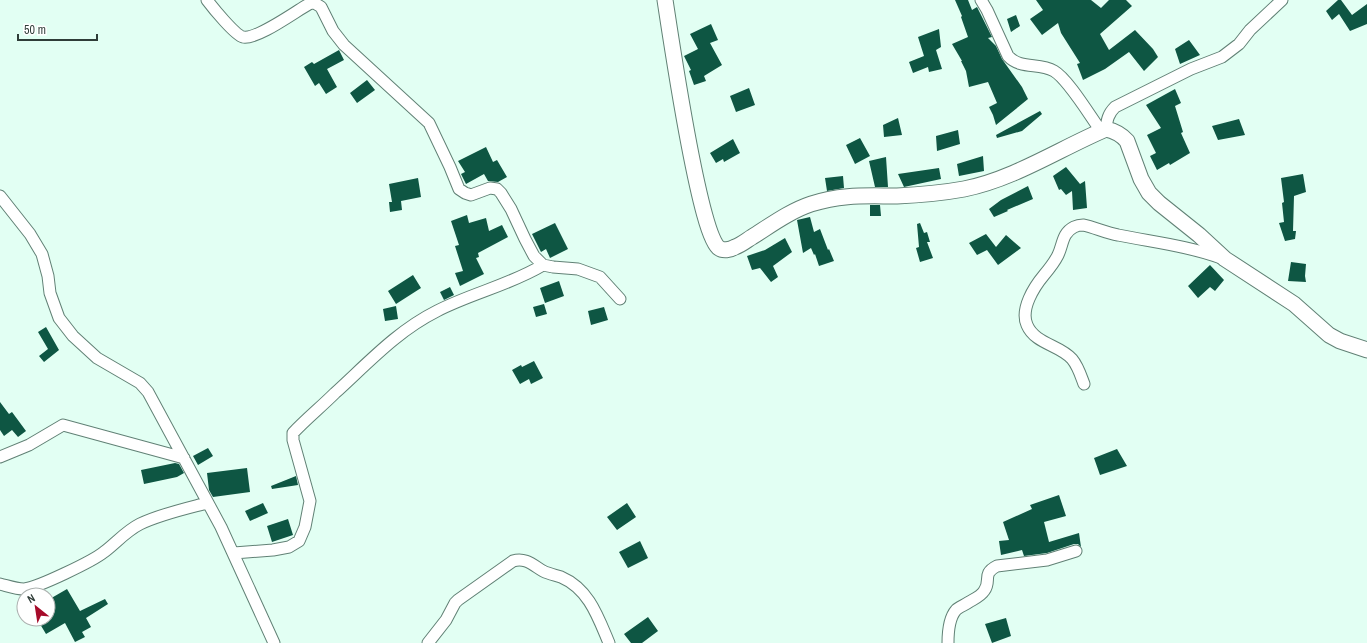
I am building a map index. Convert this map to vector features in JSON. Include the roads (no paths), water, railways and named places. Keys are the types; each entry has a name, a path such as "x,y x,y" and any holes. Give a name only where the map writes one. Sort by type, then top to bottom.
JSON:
{"street":[{"path":"207,0 228,24 238,34 244,37 253,35 282,21 313,2 320,4 333,31 344,45 429,123 459,189 465,193 471,194 490,188 497,189 511,209 534,256 543,265 578,269 600,277 620,299"},
{"path":"665,0 698,193 711,238 719,249 725,250 734,248 778,220 809,205 835,197 928,194 965,189 1005,177 1104,130 1114,131 1127,141 1142,179 1149,193 1158,203 1199,235 1228,261 1294,304 1329,335 1340,341 1367,350"},
{"path":"981,0 1008,56 1014,62 1052,70 1059,74 1104,130"},
{"path":"1104,130 1110,112 1115,107 1191,69 1222,57 1239,44 1250,30 1282,0"},
{"path":"0,196 30,234 42,254 48,276 50,294 59,318 73,336 97,358 140,382 155,404 234,553 274,643"},
{"path":"1084,384 1073,360 1065,353 1040,340 1031,332 1026,324 1026,308 1031,294 1035,286 1051,267 1058,255 1066,233 1074,227 1081,225 1115,234 1189,249 1228,261"},
{"path":"234,553 273,550 289,547 299,541 305,527 310,501 293,440 293,432 379,351 409,326 454,302 525,276 543,265"},
{"path":"0,457 29,445 63,425 184,458"},
{"path":"0,584 24,589 42,583 90,561 103,553 128,531 139,524 162,515 207,503"},
{"path":"948,643 951,618 956,610 983,593 987,587 988,572 990,569 997,566 1047,560 1076,551"},
{"path":"428,643 446,620 458,600 512,561 519,559 531,563 545,572 561,577 582,591 590,600 599,617 609,643"}]}
